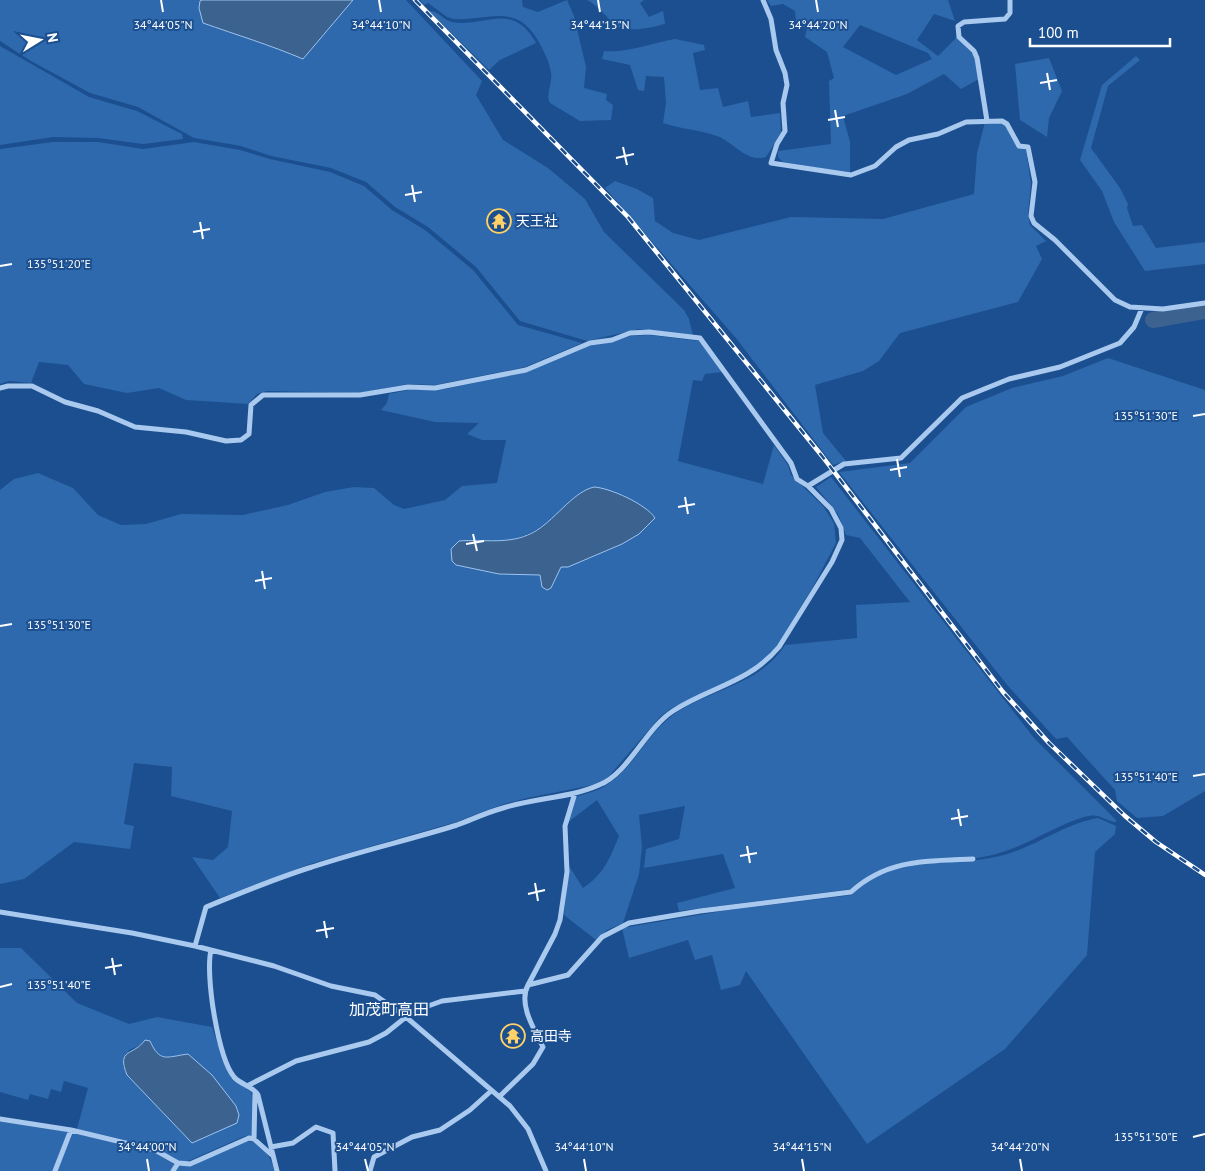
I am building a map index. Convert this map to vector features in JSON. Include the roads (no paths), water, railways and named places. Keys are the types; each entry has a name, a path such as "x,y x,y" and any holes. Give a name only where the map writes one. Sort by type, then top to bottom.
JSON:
{"street":[{"path":"763,0 771,19 776,50 785,73 787,85 783,103 785,131 777,144 771,163 850,175 875,166 896,147 909,140 938,134 961,123 1004,122 1019,146 1028,148 1035,182 1031,216 1034,223 1055,240 1115,300 1125,305 1142,308 1168,309 1205,303"},
{"path":"987,121 978,58 974,51 959,38 958,26 964,22 1005,19 1010,13 1010,0"},
{"path":"808,486 844,464 901,458 947,410 962,398 1009,379 1060,367 1120,343 1134,327 1142,308"},
{"path":"0,388 32,386 55,398 98,411 135,427 186,432 217,440 237,440 244,439 249,434 251,405 263,395 360,395 408,387 435,388 526,370 590,342 612,340 630,333 678,334 700,338 791,463 796,479 808,486 835,516 842,532 842,540 832,562 779,648 757,670 673,711 654,728 610,778 600,785 575,793 542,798 501,808 457,824 311,867 222,900 206,907 195,946"},
{"path":"500,1096 533,1064 543,1047 527,1012 525,991 555,934 560,920 567,872 565,826 575,793"},
{"path":"528,985 568,975 602,936 629,923 709,910 851,892 867,878 892,866 930,861 973,859"},
{"path":"0,912 132,933 195,946 274,966 332,986 375,995 405,1016 491,1091 500,1096 528,1129 546,1171"},
{"path":"211,950 209,978 216,1026 234,1077 255,1090 277,1171"},
{"path":"247,1086 296,1061 369,1042 386,1034 405,1016 442,1000 525,991"},
{"path":"254,1139 255,1090"},
{"path":"370,1171 374,1157 412,1137 440,1130 470,1110 491,1091"},
{"path":"0,1119 71,1130 155,1150 178,1163 190,1164 246,1139 254,1139 274,1157"},
{"path":"271,1147 293,1142 316,1127 333,1134 335,1171"},
{"path":"56,1171 71,1130"},
{"path":"173,1171 178,1163"}],"waterway":[{"path":"1153,320 1205,311"}],"railway":[{"path":"415,0 628,217 822,456 1003,692 1049,743 1125,816 1156,842 1205,875"}],"place":[{"name":"天王社","path":"499,221"},
{"name":"高田寺","path":"513,1036"}],"district":[{"name":"加茂町高田","path":"389,1009"}]}
